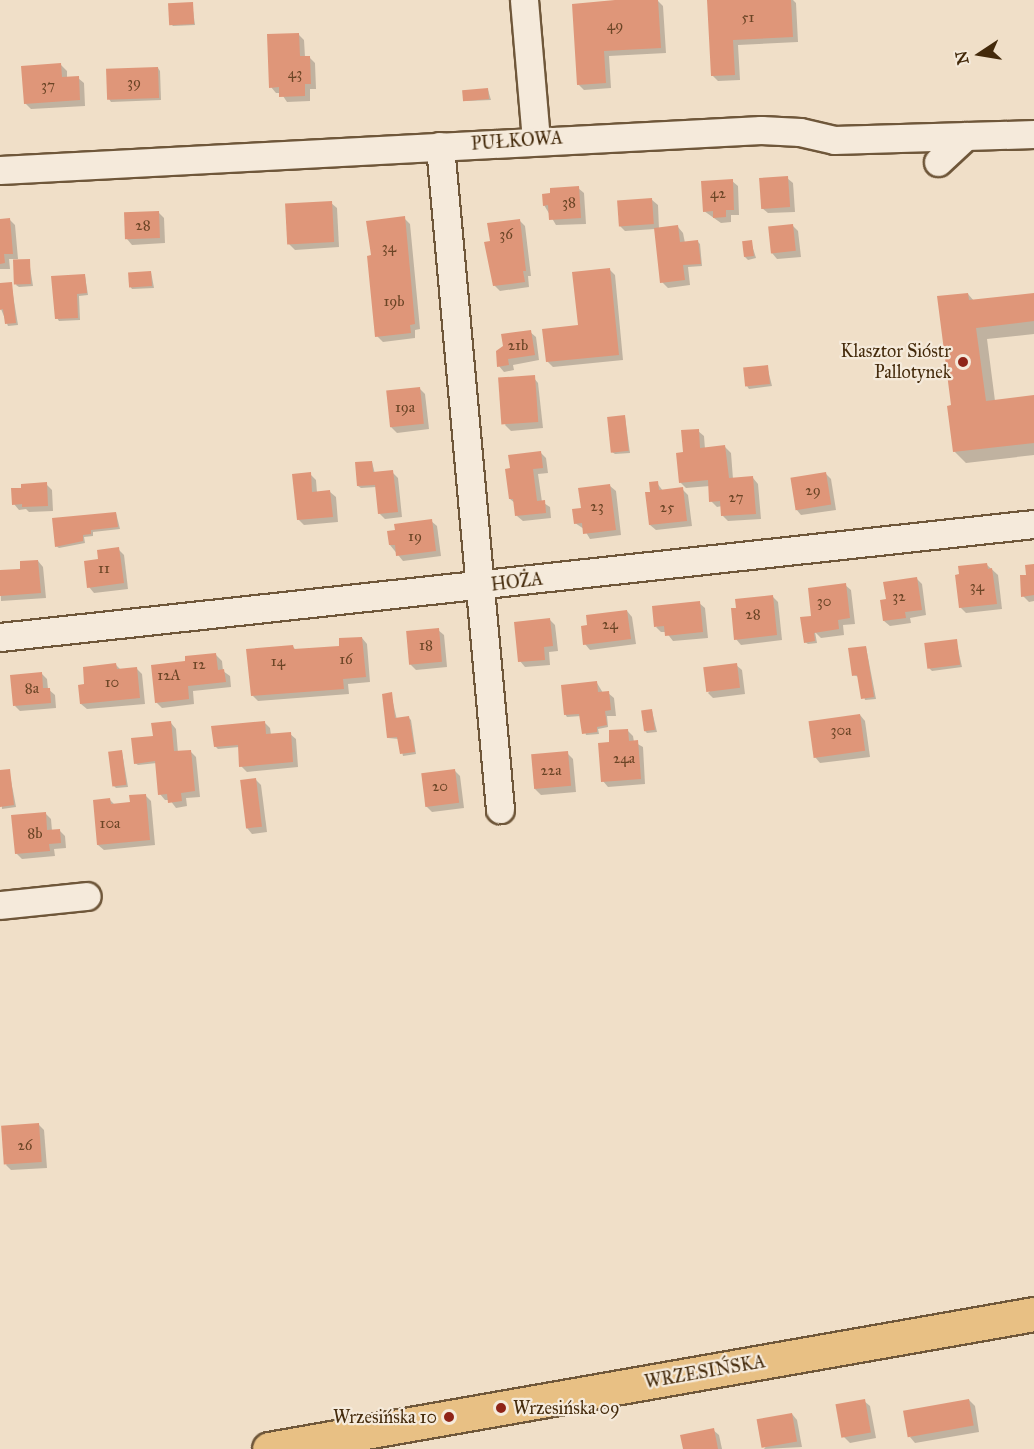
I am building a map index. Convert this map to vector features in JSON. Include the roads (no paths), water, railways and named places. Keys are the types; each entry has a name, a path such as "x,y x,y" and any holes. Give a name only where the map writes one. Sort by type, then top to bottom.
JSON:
{"main road":[{"name":"WRZESIŃSKA","path":"269,1449 1034,1314"}],"street":[{"path":"524,0 536,140"},
{"name":"PUŁKOWA","path":"0,170 536,140 761,130 800,132 834,140 1034,134"},
{"path":"938,162 966,136"},
{"path":"440,146 500,808"},
{"name":"HOŻA","path":"0,637 1034,524"},
{"path":"0,904 87,896"}],"place":[{"name":"Klasztor Sióstr Pallotynek","path":"963,362"},
{"name":"Wrzesińska 09","path":"501,1408"},
{"name":"Wrzesińska 10","path":"449,1417"}]}
